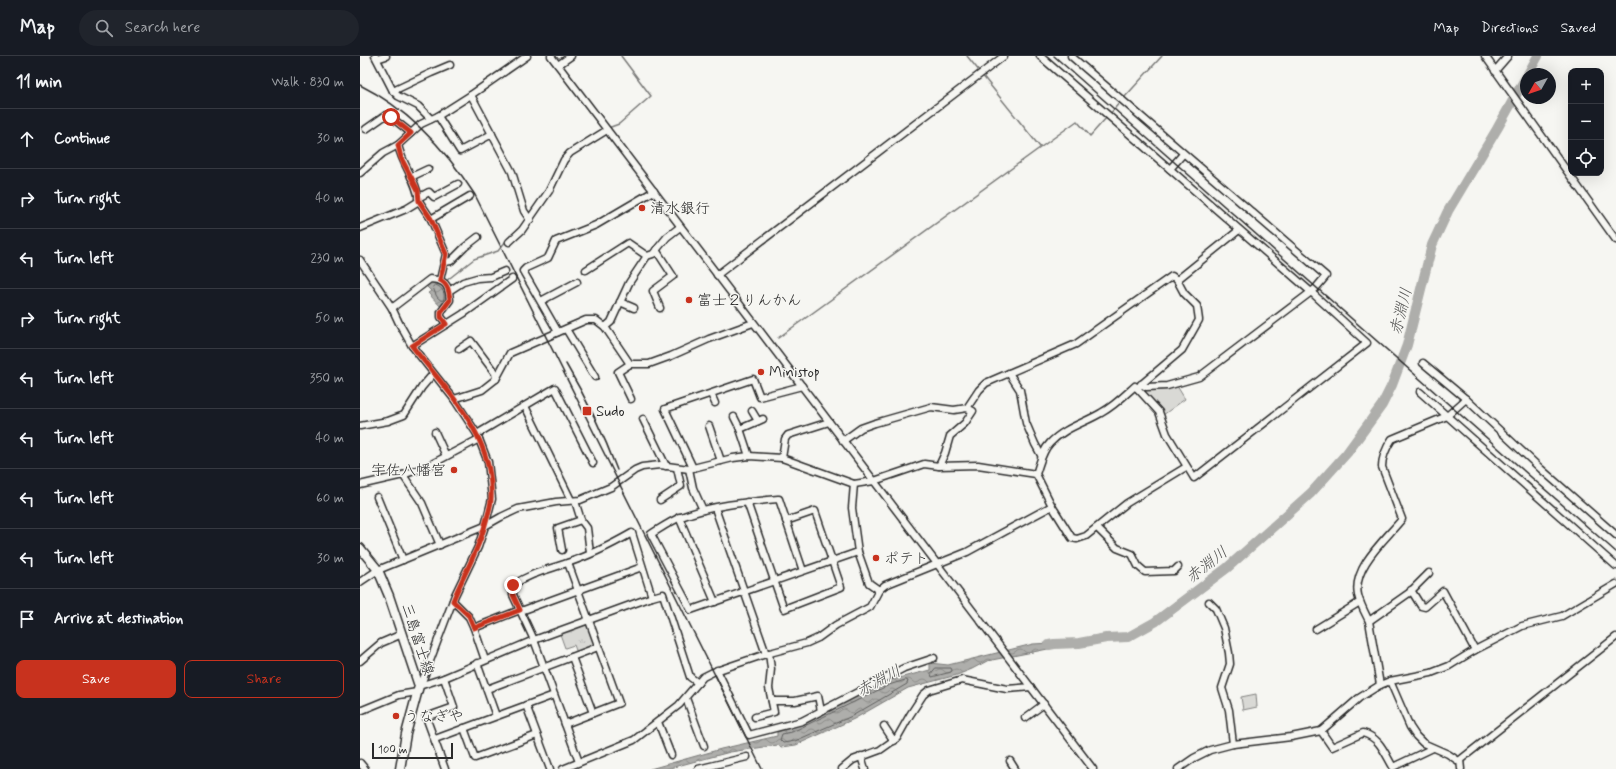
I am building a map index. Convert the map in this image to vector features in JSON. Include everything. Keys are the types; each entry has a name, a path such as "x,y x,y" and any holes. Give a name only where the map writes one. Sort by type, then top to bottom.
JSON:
{"main road":[{"name":"三島富士線","path":"360,548 378,570 402,634 418,689 406,734 400,769"}],"street":[{"path":"386,56 376,58 393,91 398,96 418,106 432,119"},
{"path":"360,173 383,153 398,145 421,124 438,116 471,95 527,56"},
{"path":"551,56 1093,769"},
{"path":"558,64 571,56"},
{"path":"717,275 1004,56"},
{"path":"1040,56 1310,291 1367,344 1194,478 1167,434 1159,412 1139,386"},
{"path":"1071,56 1326,276 1315,289 1310,291 1199,377 1168,386 1135,386 1118,402 1100,414 1079,423 1060,435 1050,443 1041,455 1036,474 1052,506 1072,538 1077,539 1086,536 1127,503 1186,467"},
{"path":"1484,56 1616,240"},
{"path":"1497,74 1508,56"},
{"path":"393,91 450,65"},
{"path":"471,95 512,172 524,212 530,220"},
{"path":"366,129 386,115 391,117 411,133"},
{"path":"438,116 460,151 492,134"},
{"path":"509,242 530,220 549,191 564,160 570,153 607,130"},
{"path":"398,145 401,158 418,190 419,200 431,219 446,254 440,280"},
{"path":"1170,169 1183,154"},
{"path":"411,177 428,169"},
{"path":"360,228 406,209 429,192 434,197 458,184"},
{"path":"558,332 524,271 526,268 548,258 556,241 596,225 654,191"},
{"path":"431,219 470,196"},
{"path":"605,327 611,322 629,283 647,256 656,250 667,237 680,227"},
{"path":"1177,280 1240,230"},
{"path":"445,262 451,261 478,237"},
{"path":"586,270 628,243 647,256"},
{"path":"656,250 674,276 653,291 660,308"},
{"path":"360,260 392,308 412,346 454,399 478,437 488,462 492,499 485,526 418,689"},
{"path":"449,291 463,282 477,278 492,277 505,270"},
{"path":"967,408 979,390 986,383 1076,344 1172,276 1177,280 1184,293 1197,306 1199,320 1182,350 1139,386"},
{"path":"392,308 430,279 440,280 444,282 449,291 450,300 441,312 441,317 446,324"},
{"path":"412,346 512,279"},
{"path":"541,301 577,282"},
{"path":"620,302 634,308"},
{"path":"454,399 482,390 496,379 510,353 586,320 596,320 605,327 630,364"},
{"path":"631,399 618,372 630,364 649,364 753,322"},
{"path":"566,329 595,377"},
{"path":"459,349 471,341 495,373 496,379"},
{"path":"1423,363 1466,399 1541,469 1616,535"},
{"path":"1009,373 1020,390 1026,423 1041,455"},
{"path":"360,426 388,421 404,415 422,387 433,374"},
{"path":"702,510 693,488 691,469 665,409 753,379 760,397 802,386"},
{"path":"360,485 403,475 428,466 478,437 555,388 593,463"},
{"path":"1420,392 1616,566"},
{"path":"711,394 715,403"},
{"path":"1380,685 1369,621 1360,602 1357,583 1372,553 1402,519 1382,467 1382,458 1386,447 1392,439 1447,416 1466,399"},
{"path":"525,406 581,520 587,528 590,553"},
{"path":"843,441 861,428 931,407 954,410 967,408 973,411 965,423 950,436 939,466"},
{"path":"740,429 760,420 752,411"},
{"path":"734,417 740,429 749,456"},
{"path":"644,419 666,466"},
{"path":"782,458 785,439 788,435 829,422"},
{"path":"709,426 721,461"},
{"path":"435,432 446,456"},
{"path":"360,582 378,570 485,526 518,509 556,502 580,500 611,487 635,470 642,467 660,465 691,469 732,458 749,456 782,458 854,484 874,481 924,464 939,466 978,465 1036,474"},
{"path":"660,500 681,486 677,468"},
{"path":"403,475 422,503 440,545"},
{"path":"854,484 852,508 858,552 869,584 879,590"},
{"path":"377,498 403,560"},
{"path":"804,571 779,499 747,502 702,510 679,518 651,534 691,610 774,582 858,552"},
{"path":"747,502 784,609 841,586 815,511 786,521"},
{"path":"563,769 634,740 686,698 703,677 715,671 807,643 818,638 836,625 870,607 879,590 891,581 967,552 1052,506"},
{"path":"715,508 768,654 771,669 769,688 774,712 755,717"},
{"path":"679,518 715,602"},
{"path":"562,550 558,528 581,520"},
{"path":"1097,528 1117,548 1132,554 1138,566 1145,572 1174,571 1178,567"},
{"path":"579,762 534,640 513,595 513,585 536,572 568,563 614,543 632,533 652,596"},
{"path":"565,724 619,703 568,563"},
{"path":"474,628 520,610 642,567"},
{"path":"1369,621 1411,590 1429,573"},
{"path":"1178,769 1194,758 1210,750 1233,744 1291,737 1321,731 1359,698 1380,685 1390,681 1431,673 1449,666 1475,650 1522,626 1562,616 1616,584"},
{"path":"1411,590 1422,606 1425,607 1442,591 1475,650"},
{"path":"360,702 362,710 418,689 534,640 652,596 664,594 690,677 698,683"},
{"path":"453,601 469,616 485,660"},
{"path":"1209,602 1216,610 1224,628 1229,653 1230,664 1222,688 1229,710 1233,744"},
{"path":"1316,629 1360,602"},
{"path":"360,661 381,643 402,634"},
{"path":"1461,766 1460,760 1616,637"},
{"path":"487,689 598,647"},
{"path":"572,657 593,713"},
{"path":"715,671 749,735 802,721 904,668 934,658"},
{"path":"477,663 496,716"},
{"path":"444,678 454,707 426,717 445,769"},
{"path":"842,769 849,762 861,756 880,750 894,741 904,728 910,715 923,695 929,690 962,680 1007,689 1030,687"},
{"path":"1390,681 1410,727 1416,736 1423,743 1448,754 1461,766"},
{"path":"434,739 554,695"},
{"path":"772,701 795,700 818,696 821,711"},
{"path":"686,698 704,746"},
{"path":"1025,718 1044,704"},
{"path":"526,705 550,769"},
{"path":"658,722 671,755"},
{"path":"884,726 894,741"},
{"path":"464,728 475,758 537,735"},
{"path":"1321,731 1332,747 1363,733 1372,736 1378,742 1393,767 1433,748"},
{"path":"861,756 865,769"},
{"path":"698,769 747,757"},
{"path":"1010,761 1015,769"},
{"path":"360,763 365,769"}],"green space":[{"path":"1177,386 1185,399 1163,415 1137,388"},
{"path":"585,625 588,626 594,645 593,647 577,653 574,645 565,648 560,634"},
{"path":"1256,694 1257,707 1243,710 1241,697"}],"water":[{"path":"429,282 440,282 447,289 448,300 442,308 428,293 431,291 425,285"},
{"path":"1066,642 1048,649 987,661 957,675 908,688 854,719 796,745 781,747 778,745 730,752 666,769 650,769 721,749 777,736 777,732 791,728 887,681 930,670 930,663 948,665 1033,644"}],"waterway":[{"path":"608,128 619,124 651,96 621,56"},
{"path":"967,56 980,72"},
{"path":"1123,99 1162,56"},
{"name":"赤淵川","path":"1531,68 1538,56"},
{"path":"982,75 1040,147"},
{"name":"赤淵川","path":"1049,645 1079,643 1106,638 1128,637 1155,622 1227,568 1311,493 1347,453 1382,405 1392,385 1407,345 1432,245 1448,211 1520,88"},
{"path":"1110,114 1120,102"},
{"path":"778,338 1077,121 1090,136 1107,117"},
{"path":"541,198 551,180"},
{"path":"446,281 474,259 498,251 506,241"}],"railway":[{"path":"1054,56 1616,552"},
{"path":"360,85 394,106 425,132 452,162 475,195 762,769"},
{"path":"566,364 594,416 617,470"}],"place":[{"name":"清水銀行","path":"642,208"},
{"name":"富士２りんかん","path":"689,300"},
{"name":"Ministop","path":"761,372"},
{"name":"Sudo","path":"587,411"},
{"name":"宇佐八幡宮","path":"454,470"},
{"name":"ポテト","path":"876,558"},
{"name":"うなぎや","path":"396,716"}],"route":[{"path":"391,117 411,133 398,145 401,158 418,190 419,201 431,219 446,254 440,280 444,282 449,291 450,300 441,312 441,317 446,324 412,346 454,399 477,434 488,462 492,499 478,547 453,601 458,604 469,616 474,628 520,610 513,595 513,585"}]}
